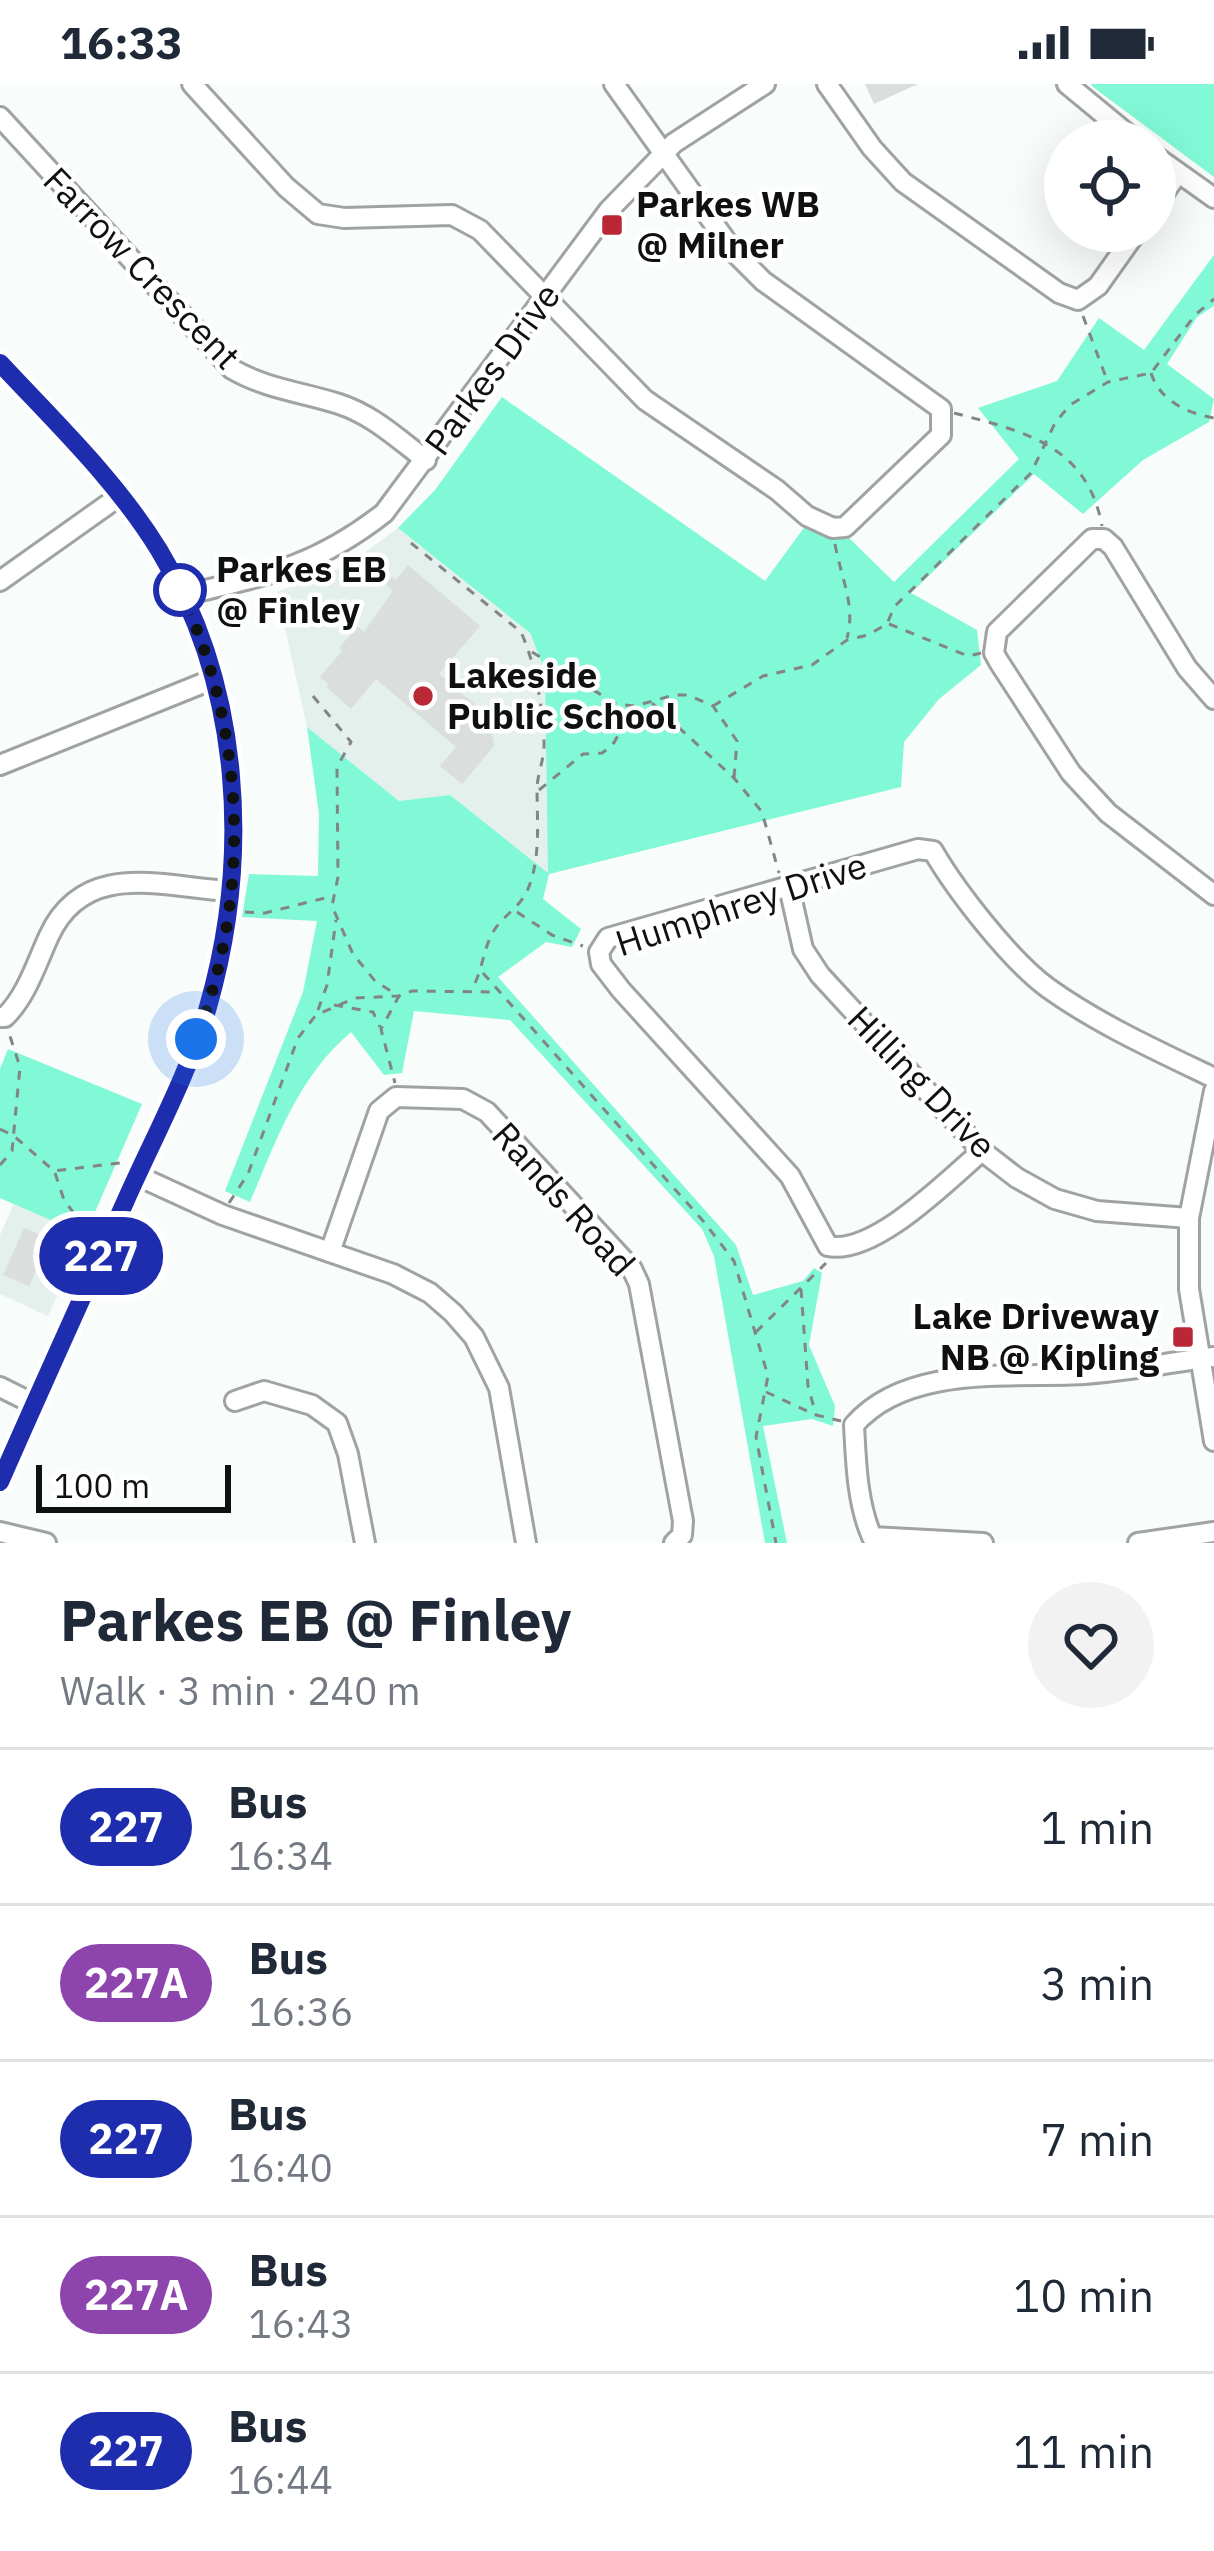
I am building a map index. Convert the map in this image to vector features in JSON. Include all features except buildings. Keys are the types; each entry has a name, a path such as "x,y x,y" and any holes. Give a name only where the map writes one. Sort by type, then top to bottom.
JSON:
{"street":[{"path":"192,84 286,187 318,214 344,218 452,215 480,230 645,400 777,490 806,516 833,528 845,527 941,435 940,410 763,281 734,252 614,84"},
{"name":"Parkes Drive","path":"183,596 284,572 344,544 383,513 609,210 663,154 724,107 765,84"},
{"path":"827,84 872,148 903,182 1059,293 1078,300 1098,286 1122,252"},
{"path":"1067,84 1111,120"},
{"name":"Farrow Crescent","path":"0,117 232,369 258,384 371,417 426,460"},
{"path":"1176,176 1214,198"},
{"path":"0,363 121,495 183,596 224,721 235,839 231,901 207,1011 0,1483"},
{"path":"0,581 121,495"},
{"path":"1214,699 1187,668 1104,539 1092,539 997,632 994,653 1083,786 1108,813 1214,895"},
{"path":"0,765 212,680"},
{"name":"Humphrey Drive","path":"838,1248 828,1246 814,1226 790,1176 620,990 599,952 608,938 917,849 933,851 964,901 1044,985 1085,1012 1214,1078"},
{"path":"3,1017 18,1004 59,913 93,891 123,880 231,901"},
{"name":"Hilling Drive","path":"786,888 803,949 820,975 982,1151 1055,1199 1097,1211 1189,1218"},
{"path":"1214,1091 1189,1218 1189,1289 1207,1358 1214,1442"},
{"path":"330,1252 379,1111 396,1096"},
{"name":"Rands Road","path":"396,1096 464,1099 487,1112 632,1269 640,1284 683,1521 682,1534 674,1543"},
{"path":"838,1248 913,1214 982,1151"},
{"path":"141,1170 223,1215 394,1274 430,1293 474,1337 499,1388 526,1543"},
{"path":"982,1543 872,1537 864,1519 854,1425 864,1414 931,1380 1084,1374 1207,1358"},
{"path":"0,1387 34,1404"},
{"path":"235,1401 264,1391 312,1405 337,1423 348,1454 365,1543"},
{"path":"0,1532 46,1543"},
{"path":"1138,1543 1214,1532"}],"path":[{"path":"713,706 763,676 812,665 847,640 887,624 894,607 1031,472 1054,422 1070,405 1108,382 1151,373 1195,315 1214,299"},
{"path":"1078,300 1108,382"},
{"path":"1151,373 1156,387 1170,401 1196,415 1214,418"},
{"path":"940,410 1046,442 1062,452 1090,491 1104,539"},
{"path":"833,528 843,590 854,613 847,640"},
{"path":"411,542 521,632 530,650 545,744 537,791 537,856 529,887 516,911 496,926 484,952 483,973 470,992"},
{"path":"887,624 968,656 994,653"},
{"path":"530,650 616,704 635,706 688,695 713,706 737,741 734,778"},
{"path":"313,696 351,742 337,766 338,877 331,897 337,919 353,954 375,981 399,996"},
{"path":"651,701 734,778 762,812 786,888"},
{"path":"537,791 583,754 602,753 612,746 635,706"},
{"path":"231,901 265,913 331,897"},
{"path":"516,911 552,935 599,952"},
{"path":"223,1215 248,1174 298,1038 316,1015 328,985 337,919"},
{"path":"483,973 734,1261 768,1376 756,1437 776,1543"},
{"path":"316,1015 355,998 412,991 495,992"},
{"path":"381,1029 399,996"},
{"path":"333,1005 373,1012 395,1077 396,1096"},
{"path":"0,1165 12,1150 20,1066 3,1017"},
{"path":"0,1129 54,1171 64,1200 91,1236"},
{"path":"54,1171 101,1164 141,1170"},
{"path":"754,1333 838,1248"},
{"path":"801,1289 808,1385 816,1415"},
{"path":"766,1392 816,1415 854,1425"}],"shaded area":[{"name":"Lakeside Public School","path":"398,528 529,632 545,670 549,874 450,795 399,801 307,727 277,592 348,565"},
{"path":"14,1203 85,1235 48,1316 0,1294 0,1235"}],"green space":[{"path":"1091,84 1214,84 1214,177 1176,149 1176,120 1137,120"},
{"path":"1214,255 1214,306 1197,317 1167,364 1214,399 1209,422 1143,460 1083,514 1034,474 911,593 977,630 981,665 939,699 904,742 901,787 549,874 543,899 581,929 572,947 546,942 498,977 736,1245 753,1295 803,1281 814,1268 822,1273 809,1345 835,1406 833,1426 812,1419 763,1426 787,1543 765,1543 714,1256 702,1229 510,1020 414,1011 402,1073 384,1075 351,1032 303,1089 250,1202 225,1191 303,992 317,921 242,917 249,874 318,876 319,814 307,727 399,801 450,795 548,873 545,671 530,633 398,528 435,490 502,397 765,581 806,525 822,535 848,537 894,582 1019,459 978,408 1057,381 1099,318 1144,350"},
{"path":"8,1049 142,1104 85,1235 0,1198 0,1069"}],"bus line":[{"name":"227","path":"0,363 121,495 183,596 224,721 235,839 230,911 207,1011 0,1482"}],"place":[{"name":"Parkes WB @ Milner","path":"612,225"},
{"name":"Parkes EB @ Finley","path":"180,590"},
{"name":"Lakeside Public School","path":"423,696"},
{"name":"Lake Driveway NB @ Kipling","path":"1183,1337"}],"route":[{"path":"180,590 224,721 235,839 230,911 196,1039"}]}
